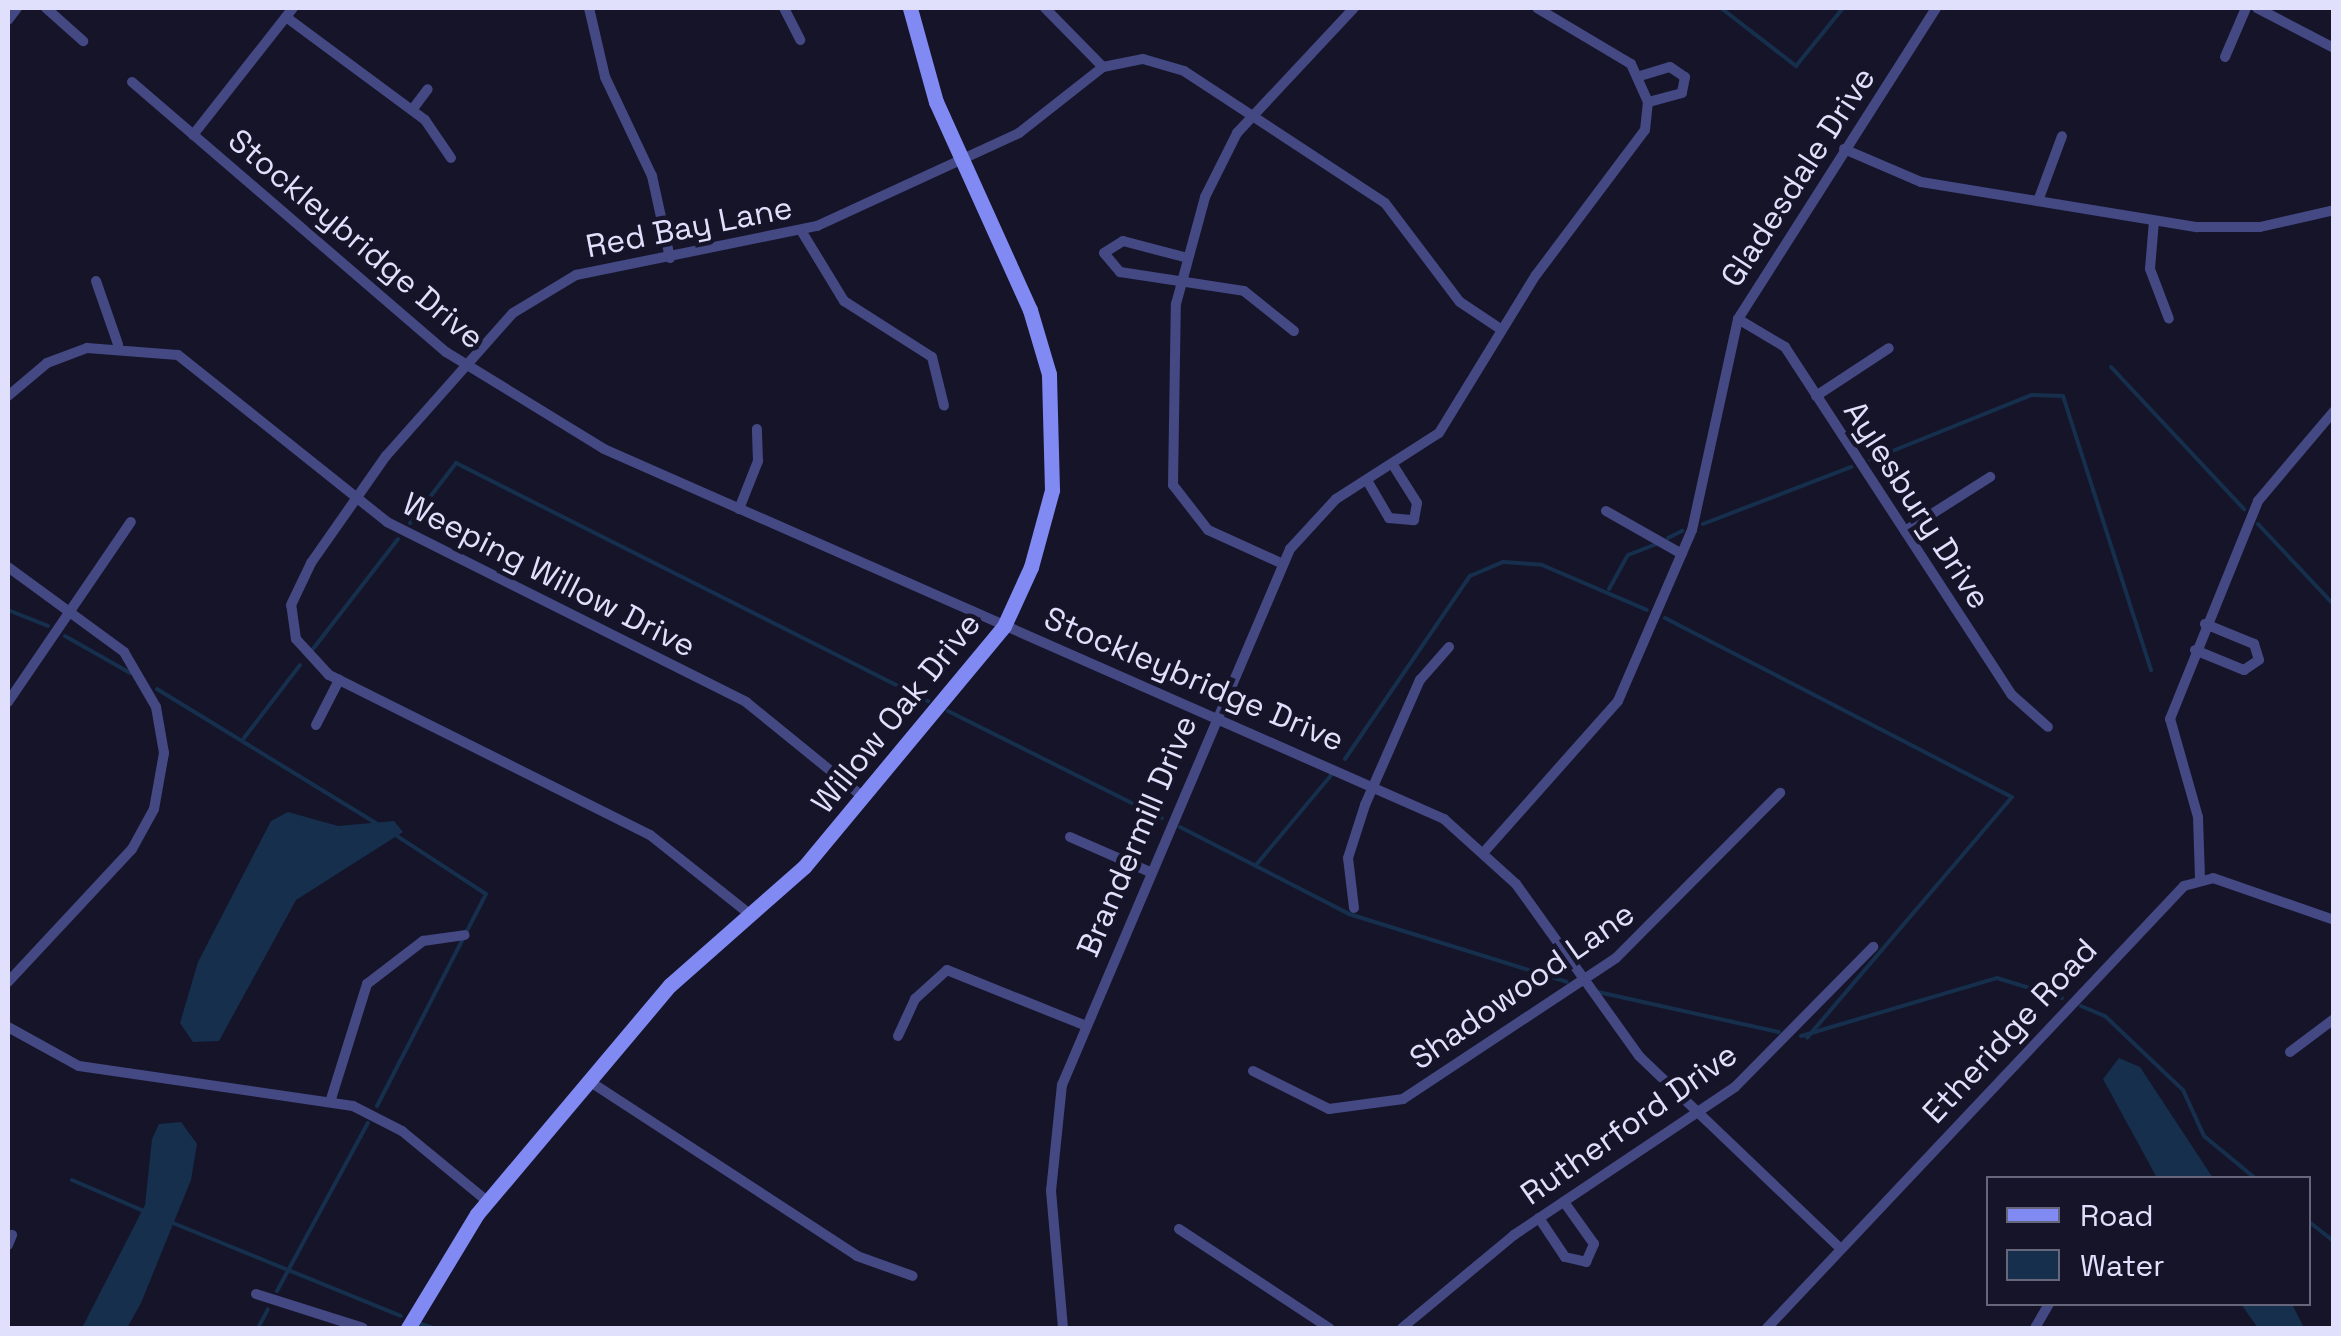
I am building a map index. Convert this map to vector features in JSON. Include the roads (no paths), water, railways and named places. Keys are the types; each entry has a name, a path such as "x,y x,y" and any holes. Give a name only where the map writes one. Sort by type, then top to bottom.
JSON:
{"street":[{"path":"8,20 16,8"},
{"path":"46,8 84,41"},
{"path":"589,8 605,77 652,176 670,258"},
{"path":"784,8 800,40"},
{"name":"Willow Oak Drive","path":"408,1328 438,1267 487,1202 670,985 752,916 862,797 1004,626 1046,518 1053,408 1030,310 961,160 910,8"},
{"path":"1045,8 1104,66 1166,63 1252,114 1385,203 1460,302 1502,330"},
{"path":"1283,564 1208,530 1174,485 1168,432 1179,284 1184,257 1209,186 1252,114 1354,8"},
{"path":"1536,8 1620,55 1640,76 1647,96 1682,93 1685,77 1670,67 1640,76"},
{"name":"Gladesdale Drive","path":"1484,852 1600,730 1682,554 1738,319 1936,8"},
{"path":"2224,57 2246,8"},
{"path":"2257,8 2334,48"},
{"path":"193,135 290,12 412,110 451,158"},
{"name":"Red Bay Lane","path":"752,916 650,835 339,680 299,647 291,605 356,498 503,322 549,288 670,258 802,232 1034,125 1104,66"},
{"name":"Stockleybridge Drive","path":"132,82 468,367 604,448 1004,626 1376,783 1484,852 1583,982 1698,1115 1841,1248"},
{"path":"412,110 428,90"},
{"name":"Brandermill Drive","path":"1063,1328 1051,1162 1062,1085 1084,1025 1283,564 1310,521 1395,468 1450,419 1502,330 1638,144 1647,96"},
{"path":"2038,202 2062,136"},
{"path":"1844,149 1890,174 2154,221 2260,227 2334,210"},
{"path":"2154,221 2150,269 2169,319"},
{"path":"802,232 844,302 932,357 944,406"},
{"path":"1184,257 1123,241 1104,253 1120,272 1244,291 1294,332"},
{"path":"96,280 118,344"},
{"name":"Aylesbury Drive","path":"1738,319 1785,347 2012,696 2048,727"},
{"name":"Weeping Willow Drive","path":"8,396 47,363 118,344 171,352 208,371 356,498 405,532 746,702 862,797"},
{"path":"1816,396 1888,348"},
{"path":"2334,411 2276,471 2204,624 2170,719 2198,817 2200,878 2334,920"},
{"path":"739,509 758,461 756,430"},
{"path":"1368,482 1388,518 1414,520 1417,503 1395,468"},
{"path":"1905,532 1990,477"},
{"path":"1606,512 1682,554"},
{"path":"8,702 132,522"},
{"path":"8,567 124,652 148,689 162,780 132,849 8,982"},
{"path":"2195,650 2244,670 2259,660 2254,644 2204,624"},
{"path":"1354,908 1348,858 1420,680 1448,647"},
{"path":"316,725 339,680"},
{"name":"Shadowood Lane","path":"1252,1071 1312,1106 1372,1110 1419,1090 1583,982 1660,918 1780,793"},
{"path":"1070,838 1150,872"},
{"name":"Etheridge Road","path":"1767,1328 2161,906 2200,878"},
{"path":"331,1099 368,984 423,941 464,935"},
{"name":"Rutherford Drive","path":"1402,1328 1539,1218 1698,1115 1873,947"},
{"path":"898,1036 915,999 946,970 1084,1025"},
{"path":"2290,1052 2334,1018"},
{"path":"8,1026 79,1066 331,1099 402,1131 487,1202"},
{"path":"588,1082 856,1256 913,1276"},
{"path":"1539,1218 1564,1257 1586,1262 1594,1244 1564,1202"},
{"path":"1178,1230 1329,1328"},
{"path":"256,1294 364,1328"},
{"path":"2035,1328 2048,1306"}],"water":[{"path":"288,812 338,826 394,821 403,832 296,900 219,1041 193,1042 180,1023 198,962 271,821"},
{"path":"2119,1058 2140,1067 2212,1176 2156,1176 2103,1079"},
{"path":"181,1122 197,1144 191,1180 141,1303 127,1328 82,1328 145,1205 152,1139 159,1124"},
{"path":"2242,1306 2293,1306 2304,1328 2258,1328"}],"waterway":[{"path":"1721,8 1796,66 1843,8"},
{"path":"2111,367 2244,509"},
{"path":"1870,460 2032,395 2063,396 2151,670"},
{"path":"410,523 456,463 928,701"},
{"path":"1703,524 1851,467"},
{"path":"2258,524 2334,605"},
{"path":"1668,538 1682,531"},
{"path":"313,649 398,539"},
{"path":"1609,589 1628,555 1656,544"},
{"path":"1345,759 1470,576 1503,562 1542,565 1647,610"},
{"path":"8,610 48,626"},
{"path":"1665,618 2012,797 1807,1038"},
{"path":"65,636 130,673"},
{"path":"244,738 300,665"},
{"path":"157,689 376,823"},
{"path":"948,711 1162,818"},
{"path":"1256,865 1332,774"},
{"path":"1180,827 1349,914 1567,982"},
{"path":"377,1106 486,894 397,836"},
{"path":"1801,1036 1997,978 2062,998"},
{"path":"1598,992 1779,1032"},
{"path":"2081,1006 2105,1016 2183,1090 2204,1136 2253,1176"},
{"path":"277,1291 368,1123"},
{"path":"72,1180 146,1212"},
{"path":"173,1223 401,1316"},
{"path":"2311,1223 2334,1241"},
{"path":"258,1328 268,1309"},
{"path":"421,1324 433,1328"}]}
